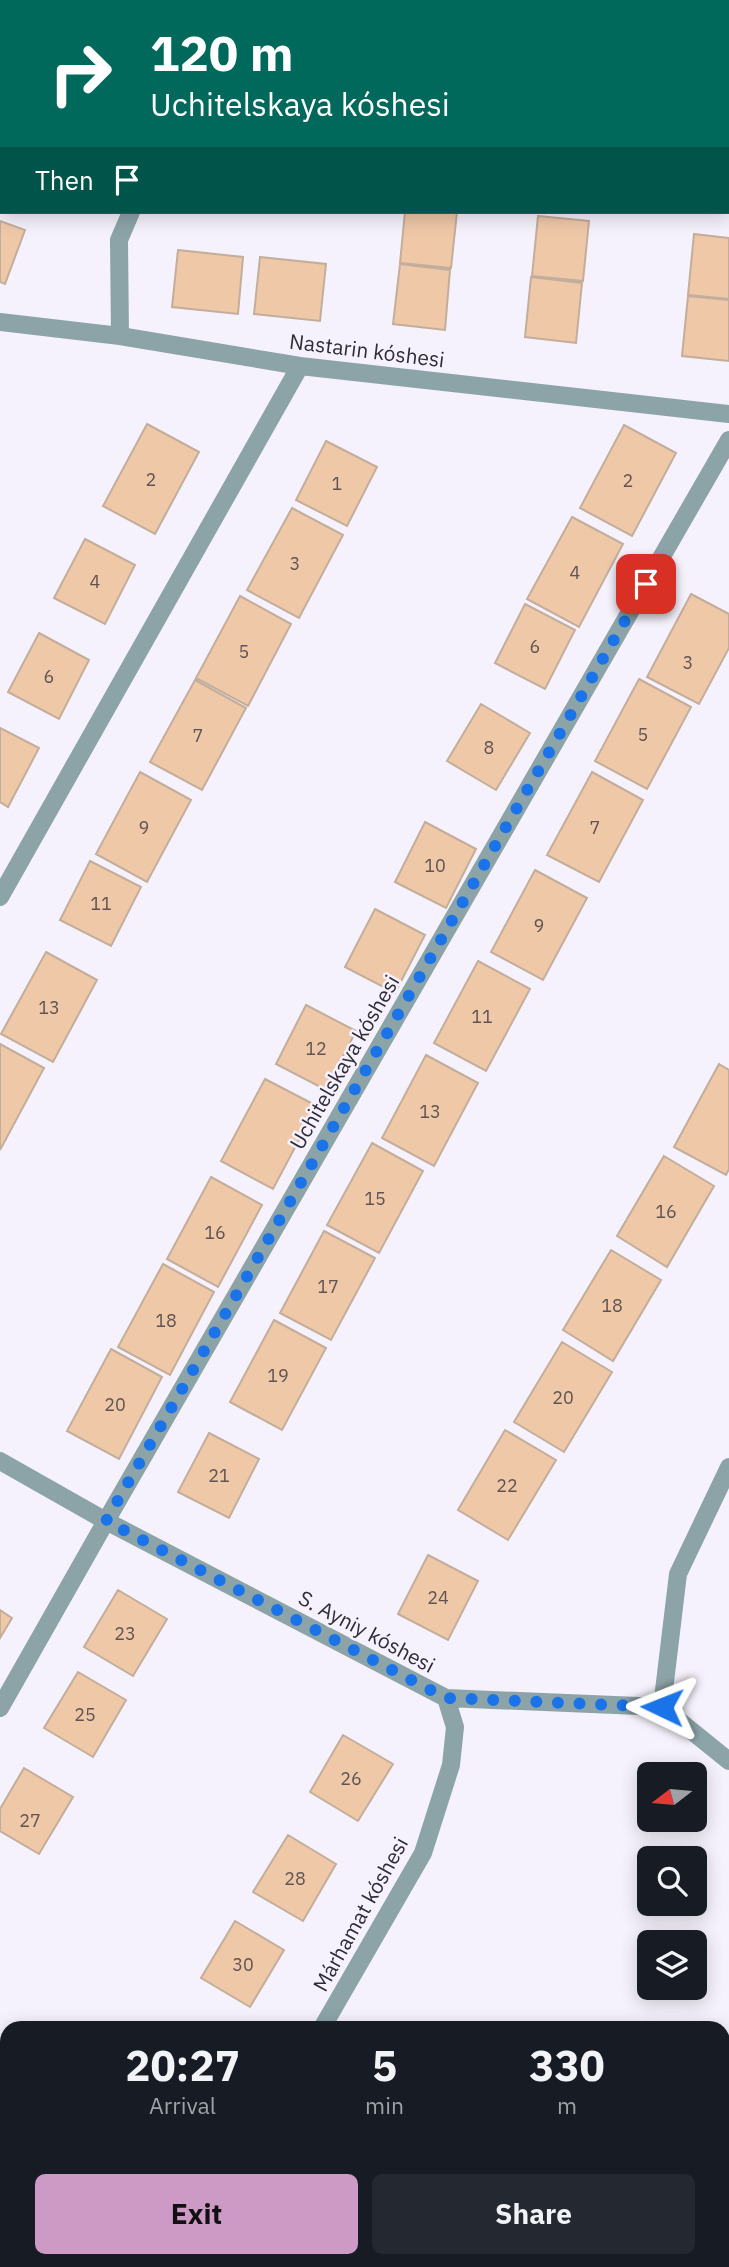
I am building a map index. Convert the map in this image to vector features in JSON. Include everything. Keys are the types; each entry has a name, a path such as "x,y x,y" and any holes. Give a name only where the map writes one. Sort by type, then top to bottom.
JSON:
{"street":[{"path":"120,337 119,240 130,214"},
{"name":"Nastarin kóshesi","path":"0,322 120,337 300,366 729,414"},
{"path":"0,897 300,366"},
{"name":"Uchitelskaya kóshesi","path":"0,1708 729,440"},
{"name":"S. Ayniy kóshesi","path":"0,1461 106,1521 446,1698 662,1707"},
{"path":"729,1467 678,1574 662,1707 729,1761"},
{"name":"Márhamat kóshesi","path":"326,2021 423,1853 451,1765 456,1727 446,1698"}],"building":[{"path":"405,214 457,214 451,268 400,263"},
{"path":"538,216 589,221 583,281 532,276"},
{"path":"0,221 25,230 5,284 0,282"},
{"path":"694,234 729,238 729,299 688,295"},
{"path":"178,250 243,257 238,314 172,307"},
{"path":"260,257 326,264 320,321 254,314"},
{"path":"400,264 450,270 445,330 393,324"},
{"path":"531,277 582,283 576,343 525,337"},
{"path":"688,296 729,300 729,361 682,356"},
{"path":"147,424 199,452 155,534 103,506"},
{"path":"624,425 676,453 632,536 580,508"},
{"path":"326,441 377,467 347,526 296,500"},
{"path":"292,508 343,535 299,618 247,590"},
{"path":"572,517 623,544 579,627 527,599"},
{"path":"85,539 135,565 105,624 54,598"},
{"path":"691,594 729,614 729,648 699,704 647,677"},
{"path":"240,596 291,624 248,706 196,678"},
{"path":"525,604 575,630 545,689 495,663"},
{"path":"39,633 89,660 59,719 8,692"},
{"path":"639,679 691,707 647,789 595,761"},
{"path":"195,680 246,708 202,790 150,762"},
{"path":"481,704 530,733 496,790 447,761"},
{"path":"0,728 39,748 8,807 0,802"},
{"path":"140,772 191,800 147,882 96,854"},
{"path":"592,772 643,800 599,882 547,855"},
{"path":"425,822 476,849 446,908 395,882"},
{"path":"90,861 141,887 111,946 60,920"},
{"path":"535,870 587,898 543,980 491,952"},
{"path":"375,909 425,935 395,993 345,967"},
{"path":"46,952 97,980 53,1062 1,1034"},
{"path":"478,961 530,989 486,1071 434,1043"},
{"path":"306,1005 356,1031 326,1090 276,1064"},
{"path":"0,1044 44,1068 0,1150"},
{"path":"426,1055 478,1083 434,1166 382,1138"},
{"path":"719,1064 729,1070 729,1169 726,1175 674,1147"},
{"path":"265,1079 317,1106 273,1189 221,1161"},
{"path":"372,1143 423,1171 379,1253 327,1225"},
{"path":"664,1156 714,1186 667,1267 617,1236"},
{"path":"211,1177 262,1205 218,1287 167,1259"},
{"path":"324,1231 375,1258 331,1340 280,1313"},
{"path":"611,1250 661,1280 613,1361 563,1330"},
{"path":"163,1264 214,1292 170,1375 118,1347"},
{"path":"274,1320 326,1348 282,1430 230,1402"},
{"path":"562,1342 612,1372 564,1452 514,1422"},
{"path":"111,1349 162,1377 119,1459 67,1431"},
{"path":"505,1430 556,1460 508,1540 458,1510"},
{"path":"209,1433 259,1459 229,1518 178,1492"},
{"path":"428,1555 478,1581 448,1640 398,1614"},
{"path":"118,1590 167,1619 133,1676 84,1647"},
{"path":"0,1610 12,1618 0,1638"},
{"path":"78,1672 126,1700 93,1757 44,1728"},
{"path":"343,1735 393,1764 358,1821 310,1792"},
{"path":"24,1768 73,1797 39,1854 0,1831 0,1809"},
{"path":"288,1835 336,1864 303,1921 253,1892"},
{"path":"235,1921 284,1950 250,2007 201,1978"}],"route":[{"path":"646,584 106,1521 446,1698 662,1707"}]}
